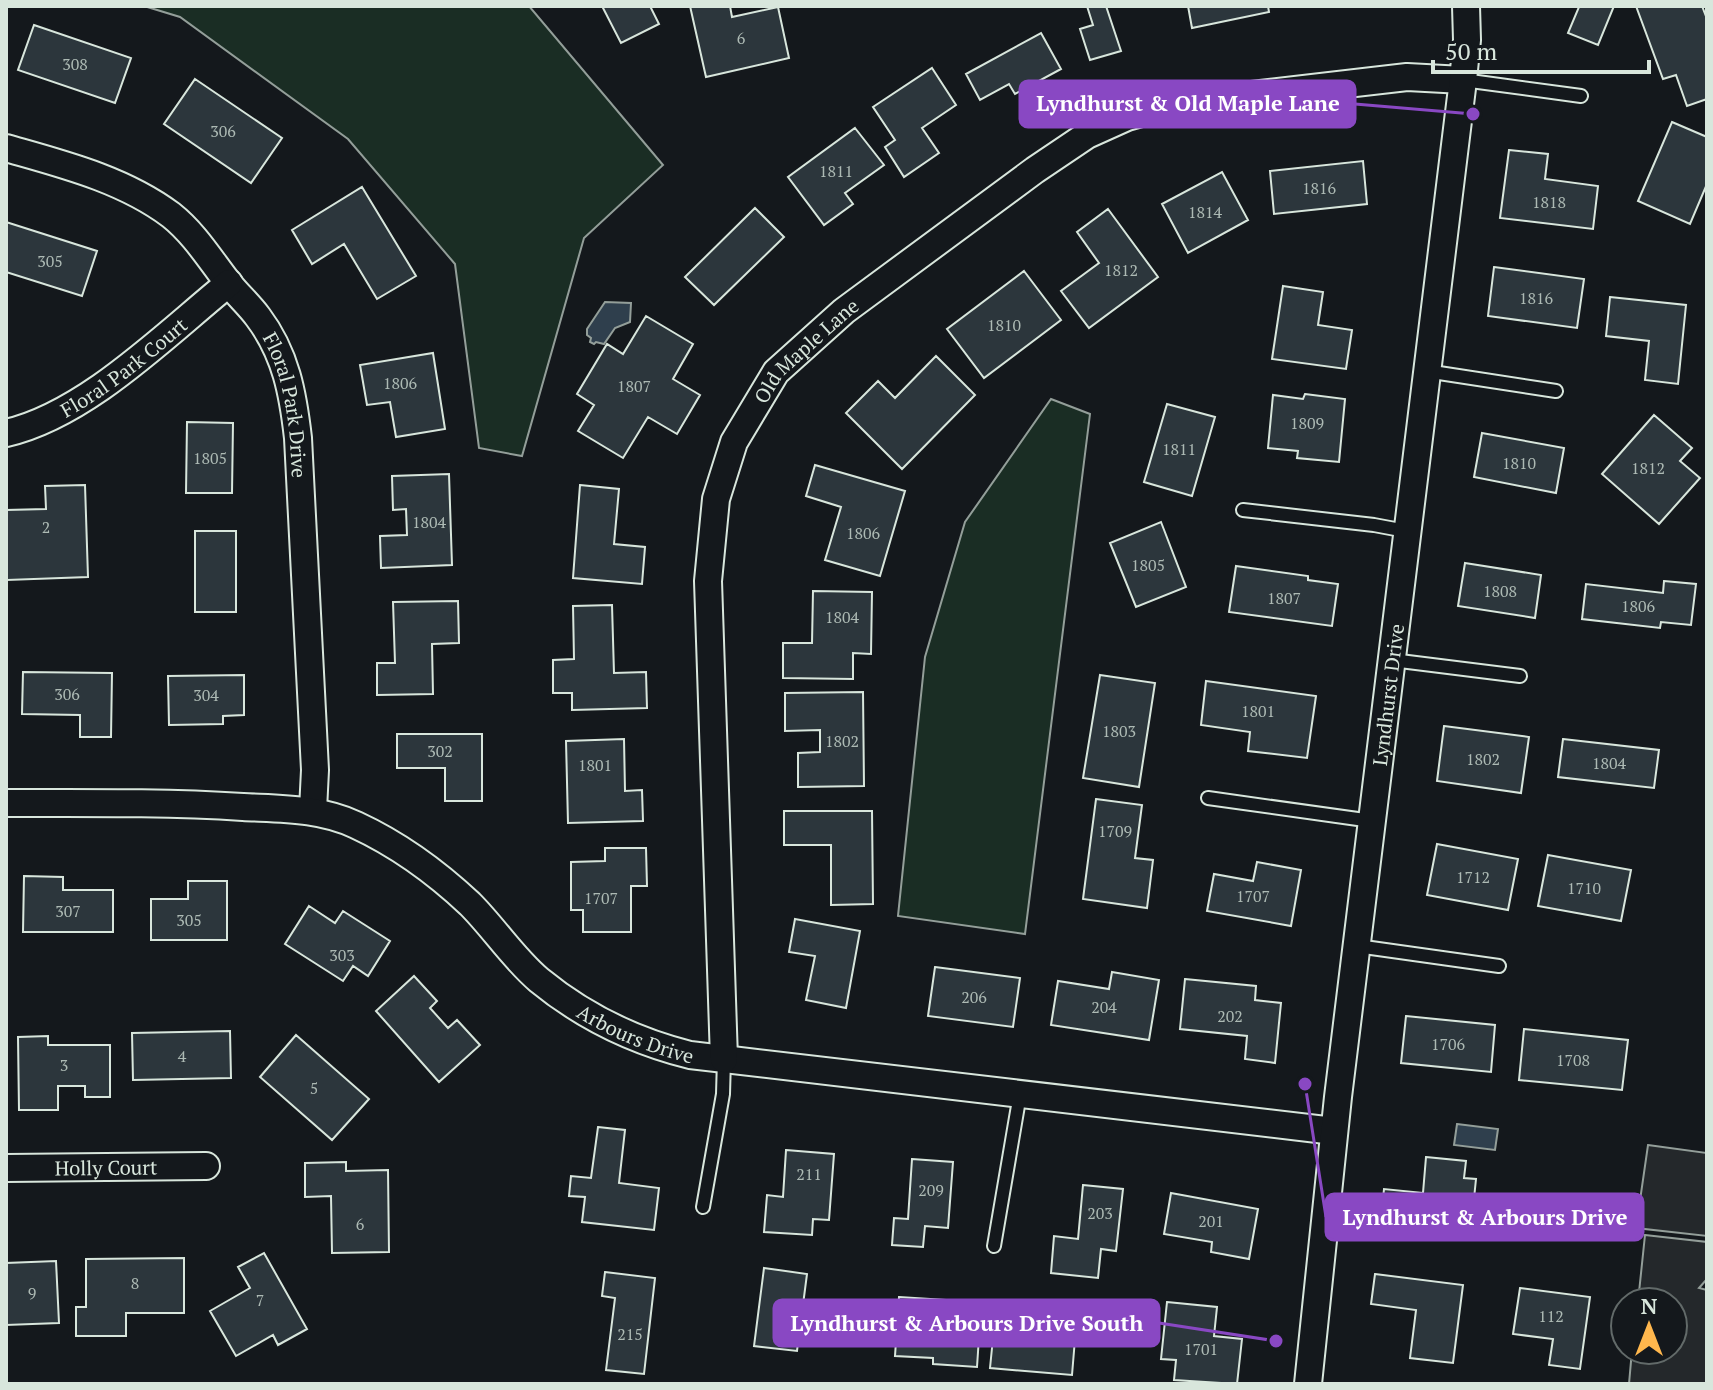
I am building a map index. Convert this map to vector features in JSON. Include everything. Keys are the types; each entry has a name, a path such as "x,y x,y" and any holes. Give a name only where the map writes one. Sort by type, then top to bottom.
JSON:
{"street":[{"name":"Lyndhurst Drive","path":"1308,1384 1334,1131 1463,80 1466,6"},
{"name":"Old Maple Lane","path":"724,1059 708,581 716,499 734,442 776,372 844,311 1035,170 1087,135 1127,117 1173,104 1376,80 1407,77 1463,80"},
{"name":"Floral Park Drive","path":"6,148 85,171 141,196 172,216 203,247 259,318 283,358 293,393 302,493 315,770 313,810"},
{"name":"Floral Park Court","path":"6,433 69,408 105,384 229,283"},
{"name":"Arbours Drive","path":"6,803 185,804 313,810 353,823 395,845 434,875 470,905 538,979 583,1012 619,1032 690,1055 1334,1131"},
{"name":"Holly Court","path":"6,1168 206,1166"}],"lane":[{"path":"1463,80 1581,96"},
{"path":"1426,371 1556,391"},
{"path":"1243,510 1406,531"},
{"path":"1392,660 1520,676"},
{"path":"1208,798 1372,821"},
{"path":"1357,946 1499,966"},
{"path":"703,1207 723,1094 724,1059"},
{"path":"994,1246 1020,1094"}],"green space":[{"path":"144,6 529,6 663,165 584,238 522,456 479,448 455,264 348,139 180,17"},
{"path":"1051,399 1090,414 1025,934 898,916 925,657 965,522"}],"shaded area":[{"path":"1648,1145 1707,1153 1707,1236 1636,1228"},
{"path":"1645,1235 1707,1242 1707,1279 1699,1288 1707,1290 1707,1384 1629,1384 1631,1366 1689,1366 1689,1286 1640,1286"}],"water":[{"path":"605,302 631,303 630,322 615,328 604,344 594,344 590,342 587,329"},
{"path":"1457,1124 1498,1129 1495,1150 1454,1145"}],"building":[{"path":"602,6 650,6 659,24 621,43"},
{"path":"690,6 730,6 732,17 778,7 789,58 706,77"},
{"path":"1087,6 1106,6 1121,51 1090,60 1080,29 1093,25"},
{"path":"1188,6 1268,6 1269,12 1192,28"},
{"path":"1575,6 1614,6 1598,45 1568,33 1579,7"},
{"path":"1636,6 1702,6 1707,19 1707,99 1687,106 1676,75 1663,79"},
{"path":"34,25 131,58 115,103 18,70"},
{"path":"1041,33 1061,69 1015,94 1009,84 980,100 966,74"},
{"path":"932,68 956,105 922,128 939,153 904,177 885,147 895,140 873,107"},
{"path":"195,79 282,138 251,183 164,124"},
{"path":"1672,122 1707,137 1707,184 1690,224 1638,201"},
{"path":"855,128 884,165 845,193 853,204 824,225 788,177"},
{"path":"1509,150 1548,154 1545,179 1598,186 1593,229 1500,218"},
{"path":"1363,161 1367,204 1274,214 1270,171"},
{"path":"1222,172 1248,220 1188,253 1162,204"},
{"path":"362,187 416,276 377,299 344,244 312,264 292,230"},
{"path":"755,208 784,237 714,305 685,277"},
{"path":"1108,209 1158,277 1089,328 1061,291 1099,263 1077,232"},
{"path":"6,222 97,251 82,296 6,272"},
{"path":"1494,267 1584,279 1577,328 1488,316"},
{"path":"1024,271 1061,320 984,378 947,329"},
{"path":"1283,286 1323,292 1318,325 1352,330 1346,369 1272,359"},
{"path":"1610,297 1686,305 1678,384 1645,380 1649,341 1606,336"},
{"path":"646,316 693,344 673,379 700,395 677,434 648,417 623,458 578,431 594,405 577,394 607,344 623,354"},
{"path":"433,353 445,429 396,437 390,402 367,405 360,365"},
{"path":"936,356 975,395 902,469 846,413 878,381 895,398"},
{"path":"1305,394 1345,399 1339,462 1297,458 1298,451 1268,448 1273,395 1303,399"},
{"path":"1167,404 1215,417 1192,496 1144,482"},
{"path":"1654,415 1692,448 1680,461 1700,478 1659,524 1602,474"},
{"path":"187,422 233,423 232,493 186,493"},
{"path":"1482,433 1564,448 1556,493 1474,477"},
{"path":"815,465 905,491 880,576 825,560 841,507 806,496"},
{"path":"449,474 452,565 381,568 380,536 407,535 406,509 393,510 392,476"},
{"path":"85,485 88,577 7,580 6,510 46,509 45,486"},
{"path":"580,485 619,489 614,544 645,547 642,584 573,578"},
{"path":"1161,522 1186,587 1136,607 1110,543"},
{"path":"195,531 236,531 236,612 195,612"},
{"path":"1465,563 1541,575 1535,618 1458,606"},
{"path":"1236,566 1308,576 1308,580 1338,584 1332,626 1229,612"},
{"path":"1664,581 1696,584 1691,625 1661,622 1660,628 1582,619 1586,584 1663,593"},
{"path":"813,591 872,592 871,654 853,653 853,679 783,678 783,643 812,643"},
{"path":"458,601 459,643 432,644 433,694 377,695 377,663 395,663 393,602"},
{"path":"612,605 614,673 646,672 647,708 572,710 572,693 553,693 553,660 574,659 573,606"},
{"path":"23,672 112,673 111,737 80,737 80,715 22,714"},
{"path":"244,675 244,715 223,716 223,724 169,725 168,676"},
{"path":"1100,675 1155,683 1139,787 1083,778"},
{"path":"1206,681 1316,696 1307,758 1248,751 1250,732 1201,725"},
{"path":"863,692 864,786 798,787 798,753 820,752 820,730 785,731 785,693"},
{"path":"1444,726 1529,737 1521,793 1437,781"},
{"path":"397,734 482,734 482,801 445,801 445,768 397,768"},
{"path":"624,739 625,791 642,790 643,821 568,823 566,741"},
{"path":"1563,739 1659,750 1654,788 1558,777"},
{"path":"1096,799 1142,805 1135,858 1153,860 1147,908 1083,899"},
{"path":"784,811 872,811 873,904 831,905 831,845 784,845"},
{"path":"1437,844 1518,859 1508,910 1427,895"},
{"path":"605,848 646,848 647,886 631,886 631,932 583,932 583,910 571,910 571,862 605,861"},
{"path":"1548,855 1631,870 1621,921 1538,906"},
{"path":"1257,862 1301,870 1291,926 1207,911 1214,874 1253,881"},
{"path":"24,876 63,877 63,890 113,890 113,932 23,932"},
{"path":"188,881 227,881 227,940 151,940 151,899 188,899"},
{"path":"309,906 335,923 343,911 390,941 368,976 353,966 343,981 285,944"},
{"path":"795,919 860,931 846,1008 806,1000 815,956 789,952"},
{"path":"935,967 1020,978 1013,1027 928,1016"},
{"path":"1112,972 1159,980 1149,1040 1051,1025 1058,981 1109,989"},
{"path":"414,976 437,1001 430,1008 448,1028 457,1020 480,1045 439,1082 376,1011"},
{"path":"1185,979 1256,986 1255,1000 1281,1003 1275,1063 1245,1059 1247,1036 1180,1029"},
{"path":"1406,1016 1495,1025 1491,1072 1401,1063"},
{"path":"1524,1029 1628,1040 1622,1090 1519,1080"},
{"path":"230,1031 231,1078 133,1080 132,1033"},
{"path":"296,1035 369,1099 332,1140 260,1077"},
{"path":"48,1036 48,1045 110,1045 110,1097 85,1097 85,1086 58,1086 58,1110 19,1110 18,1037"},
{"path":"598,1127 625,1130 619,1183 659,1188 654,1230 582,1222 585,1197 569,1196 571,1176 591,1178"},
{"path":"786,1150 834,1154 829,1220 813,1219 812,1235 764,1232 767,1195 783,1197"},
{"path":"1426,1157 1466,1161 1464,1178 1476,1179 1470,1238 1380,1228 1384,1189 1423,1193"},
{"path":"912,1159 953,1162 948,1228 925,1226 923,1247 892,1245 894,1218 908,1219"},
{"path":"346,1162 346,1171 388,1170 389,1252 332,1253 331,1196 305,1197 305,1163"},
{"path":"1083,1185 1123,1189 1116,1251 1101,1249 1098,1278 1051,1273 1054,1236 1078,1239"},
{"path":"1171,1193 1258,1209 1249,1259 1211,1252 1212,1242 1164,1234"},
{"path":"264,1253 307,1329 278,1345 273,1335 236,1356 210,1311 250,1288 238,1267"},
{"path":"184,1258 184,1313 126,1313 126,1336 76,1336 76,1307 86,1307 86,1259"},
{"path":"56,1261 59,1323 6,1325 6,1263"},
{"path":"764,1268 807,1274 797,1351 754,1346"},
{"path":"605,1272 655,1278 644,1374 606,1370 615,1298 602,1296"},
{"path":"1375,1274 1463,1285 1453,1363 1410,1358 1416,1310 1371,1304"},
{"path":"1520,1288 1590,1297 1580,1369 1549,1365 1553,1339 1513,1334"},
{"path":"899,1297 945,1300 942,1335 979,1337 977,1367 933,1364 933,1358 895,1356"},
{"path":"1167,1302 1217,1307 1214,1336 1242,1339 1237,1384 1174,1380 1176,1360 1161,1359"},
{"path":"1043,1325 1076,1327 1072,1375 990,1368 993,1338 1041,1342"}],"place":[{"name":"Lyndhurst & Old Maple Lane","path":"1473,114"},
{"name":"Lyndhurst & Arbours Drive","path":"1305,1084"},
{"name":"Lyndhurst & Arbours Drive South","path":"1276,1341"}]}
